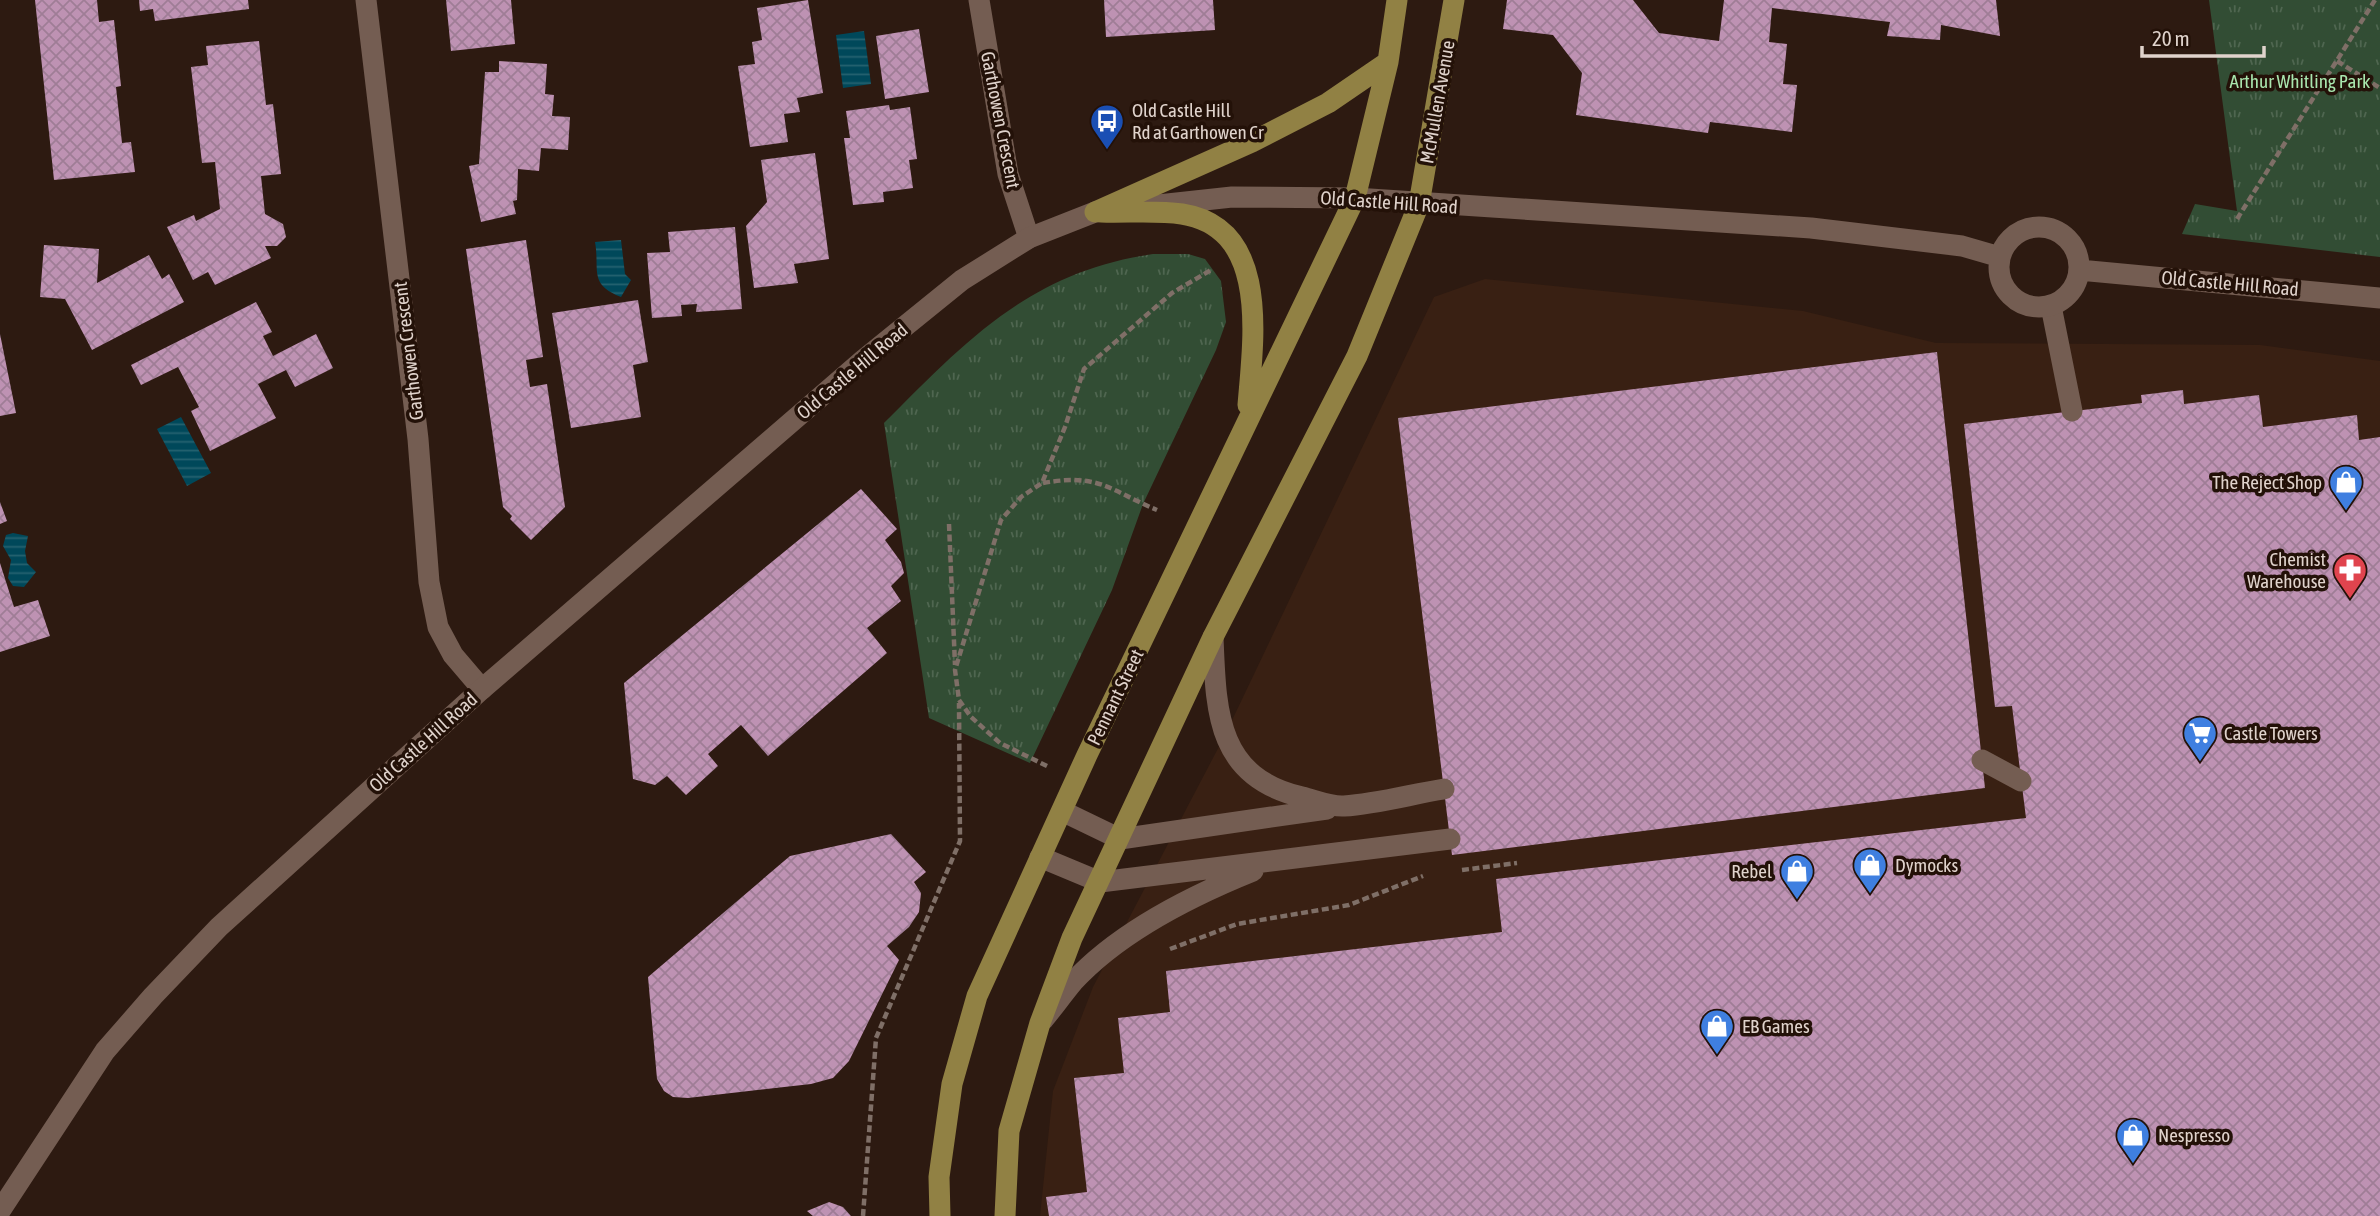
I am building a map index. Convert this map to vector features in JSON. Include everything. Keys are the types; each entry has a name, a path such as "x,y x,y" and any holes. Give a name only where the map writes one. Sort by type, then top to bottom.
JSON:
{"main road":[{"path":"1354,198 1388,62 1397,0"},
{"name":"McMullen Avenue","path":"1419,204 1454,0"},
{"path":"1095,212 1252,142 1328,103 1388,62"},
{"name":"Pennant Street","path":"940,1216 939,1177 952,1084 977,996 1247,418 1354,198"},
{"path":"1005,1216 1009,1132 1041,1023 1072,938 1213,637 1357,356 1419,204"},
{"path":"1095,212 1184,214 1224,232 1241,258 1251,288 1254,326 1247,418"}],"street":[{"name":"Garthowen Crescent","path":"366,0 418,439 429,582 438,627 453,655 482,689"},
{"name":"Garthowen Crescent","path":"979,0 1008,174 1029,238"},
{"name":"Old Castle Hill Road","path":"0,1211 105,1051 219,927 482,689 897,332 962,280 1029,238 1095,212 1232,197 1354,198 1811,228 1962,246 2000,257"},
{"path":"2038,227 2064,235 2078,257 2079,271 2071,293 2051,306 2039,308 2015,300 2001,282 2000,257 2014,235 2038,227"},
{"name":"Old Castle Hill Road","path":"2079,271 2380,298"},
{"path":"2051,306 2072,411"},
{"path":"1213,637 1218,713 1224,737 1244,766 1280,792 1342,807"},
{"path":"1982,760 2021,781"},
{"path":"1062,811 1120,839 1342,807 1444,789"},
{"path":"1040,857 1100,883 1450,839"},
{"path":"1041,1023 1075,980 1125,939 1212,888 1281,859"}],"path":[{"path":"2237,219 2375,0"},
{"path":"2337,61 2380,88"},
{"path":"1042,483 1065,427 1084,369 1172,293 1221,266"},
{"path":"955,670 1001,520 1021,497 1042,483 1069,478 1110,485 1157,510"},
{"path":"863,1216 876,1038 960,841 958,700 949,524"},
{"path":"958,700 971,717 1000,743 1048,766"},
{"path":"1452,871 1517,863"},
{"path":"1168,950 1237,923 1349,905 1427,874"}],"shaded area":[{"path":"1485,279 1803,311 1936,343 2260,345 2380,361 2380,1216 1040,1216 1053,1091 1093,987 1224,737 1434,297"}],"green space":[{"name":"Arthur Whitling Park","path":"2209,0 2380,0 2380,257 2182,234 2195,204 2237,211"},
{"path":"1153,254 1188,254 1205,259 1221,281 1226,322 1216,350 1143,504 1112,590 1030,763 929,718 884,423 973,338 1036,293 1071,276 1110,263"}],"water":[{"path":"864,31 871,84 843,88 836,35"},
{"path":"621,240 625,274 631,280 621,297 604,287 600,281 595,242"},
{"path":"181,417 211,473 187,486 157,429"},
{"path":"13,533 28,536 25,551 27,563 36,572 24,587 13,586 8,578 11,560 3,546 6,535"}],"building":[{"path":"35,0 97,0 99,22 114,20 121,86 116,87 122,143 131,142 135,172 54,180"},
{"path":"139,0 248,0 249,9 155,21 153,9 140,11"},
{"path":"446,0 511,0 515,44 451,51"},
{"path":"808,0 823,93 797,98 800,112 784,114 788,142 750,147 738,66 755,64 752,42 762,40 757,8"},
{"path":"1104,0 1213,0 1215,30 1106,37"},
{"path":"1507,0 1633,0 1659,33 1719,41 1724,0 1996,0 2000,36 1941,25 1940,40 1887,36 1890,22 1772,8 1769,42 1787,44 1783,84 1797,85 1792,132 1710,122 1708,133 1576,115 1582,73 1553,35 1503,29"},
{"path":"919,29 929,92 885,99 876,36"},
{"path":"259,41 266,105 273,104 281,174 261,176 265,214 283,224 286,237 277,246 265,246 271,258 215,285 208,272 193,280 167,227 194,215 196,221 220,209 215,162 202,163 191,67 208,65 206,46"},
{"path":"499,61 547,64 545,94 554,95 552,116 570,117 568,150 541,148 539,171 518,169 517,200 513,201 516,214 481,222 469,166 479,164 485,72 499,72"},
{"path":"889,105 890,110 910,107 917,159 909,160 913,188 883,192 884,202 853,205 844,138 850,138 846,111"},
{"path":"815,153 829,259 794,264 798,283 754,288 746,226 767,202 761,160"},
{"path":"735,227 742,309 696,312 697,304 681,305 682,316 652,318 647,253 670,252 668,232"},
{"path":"526,240 543,357 526,360 530,387 547,384 565,507 531,540 510,519 512,516 503,507 466,249"},
{"path":"44,245 99,249 97,283 149,255 162,279 169,274 184,302 92,350 65,299 40,297"},
{"path":"638,300 648,362 633,365 641,417 571,428 552,313"},
{"path":"256,302 272,332 263,336 273,356 316,334 333,368 295,387 286,370 258,384 276,418 210,451 191,411 199,407 178,367 141,385 131,365"},
{"path":"0,334 16,413 0,416"},
{"path":"1937,352 1985,788 1452,855 1398,418"},
{"name":"Castle Towers","path":"2183,390 2184,404 2259,395 2263,427 2357,415 2359,440 2380,437 2380,1216 1049,1216 1046,1197 1087,1192 1074,1078 1124,1073 1118,1018 1170,1012 1166,971 1502,932 1496,879 2026,818 2012,706 1995,707 1964,424 2142,403 2141,395"},
{"path":"861,489 897,529 885,540 901,562 904,573 891,586 901,601 867,628 887,653 768,756 741,725 708,754 718,766 686,795 667,776 655,785 633,779 624,683"},
{"path":"0,502 7,521 0,524"},
{"path":"0,563 14,607 38,600 50,636 0,652"},
{"path":"891,834 926,872 914,882 921,893 919,912 909,927 887,946 899,960 849,1061 833,1078 811,1084 688,1098 673,1097 664,1091 657,1079 648,977 790,856"},
{"path":"829,1202 843,1207 851,1216 813,1216 807,1211"}],"place":[{"name":"Old Castle Hill Rd at Garthowen Cr","path":"1107,151"},
{"name":"The Reject Shop","path":"2346,512"},
{"name":"Chemist Warehouse","path":"2350,600"},
{"name":"Castle Towers","path":"2200,763"},
{"name":"Dymocks","path":"1870,895"},
{"name":"Rebel","path":"1797,901"},
{"name":"EB Games","path":"1717,1056"},
{"name":"Nespresso","path":"2133,1165"}]}
